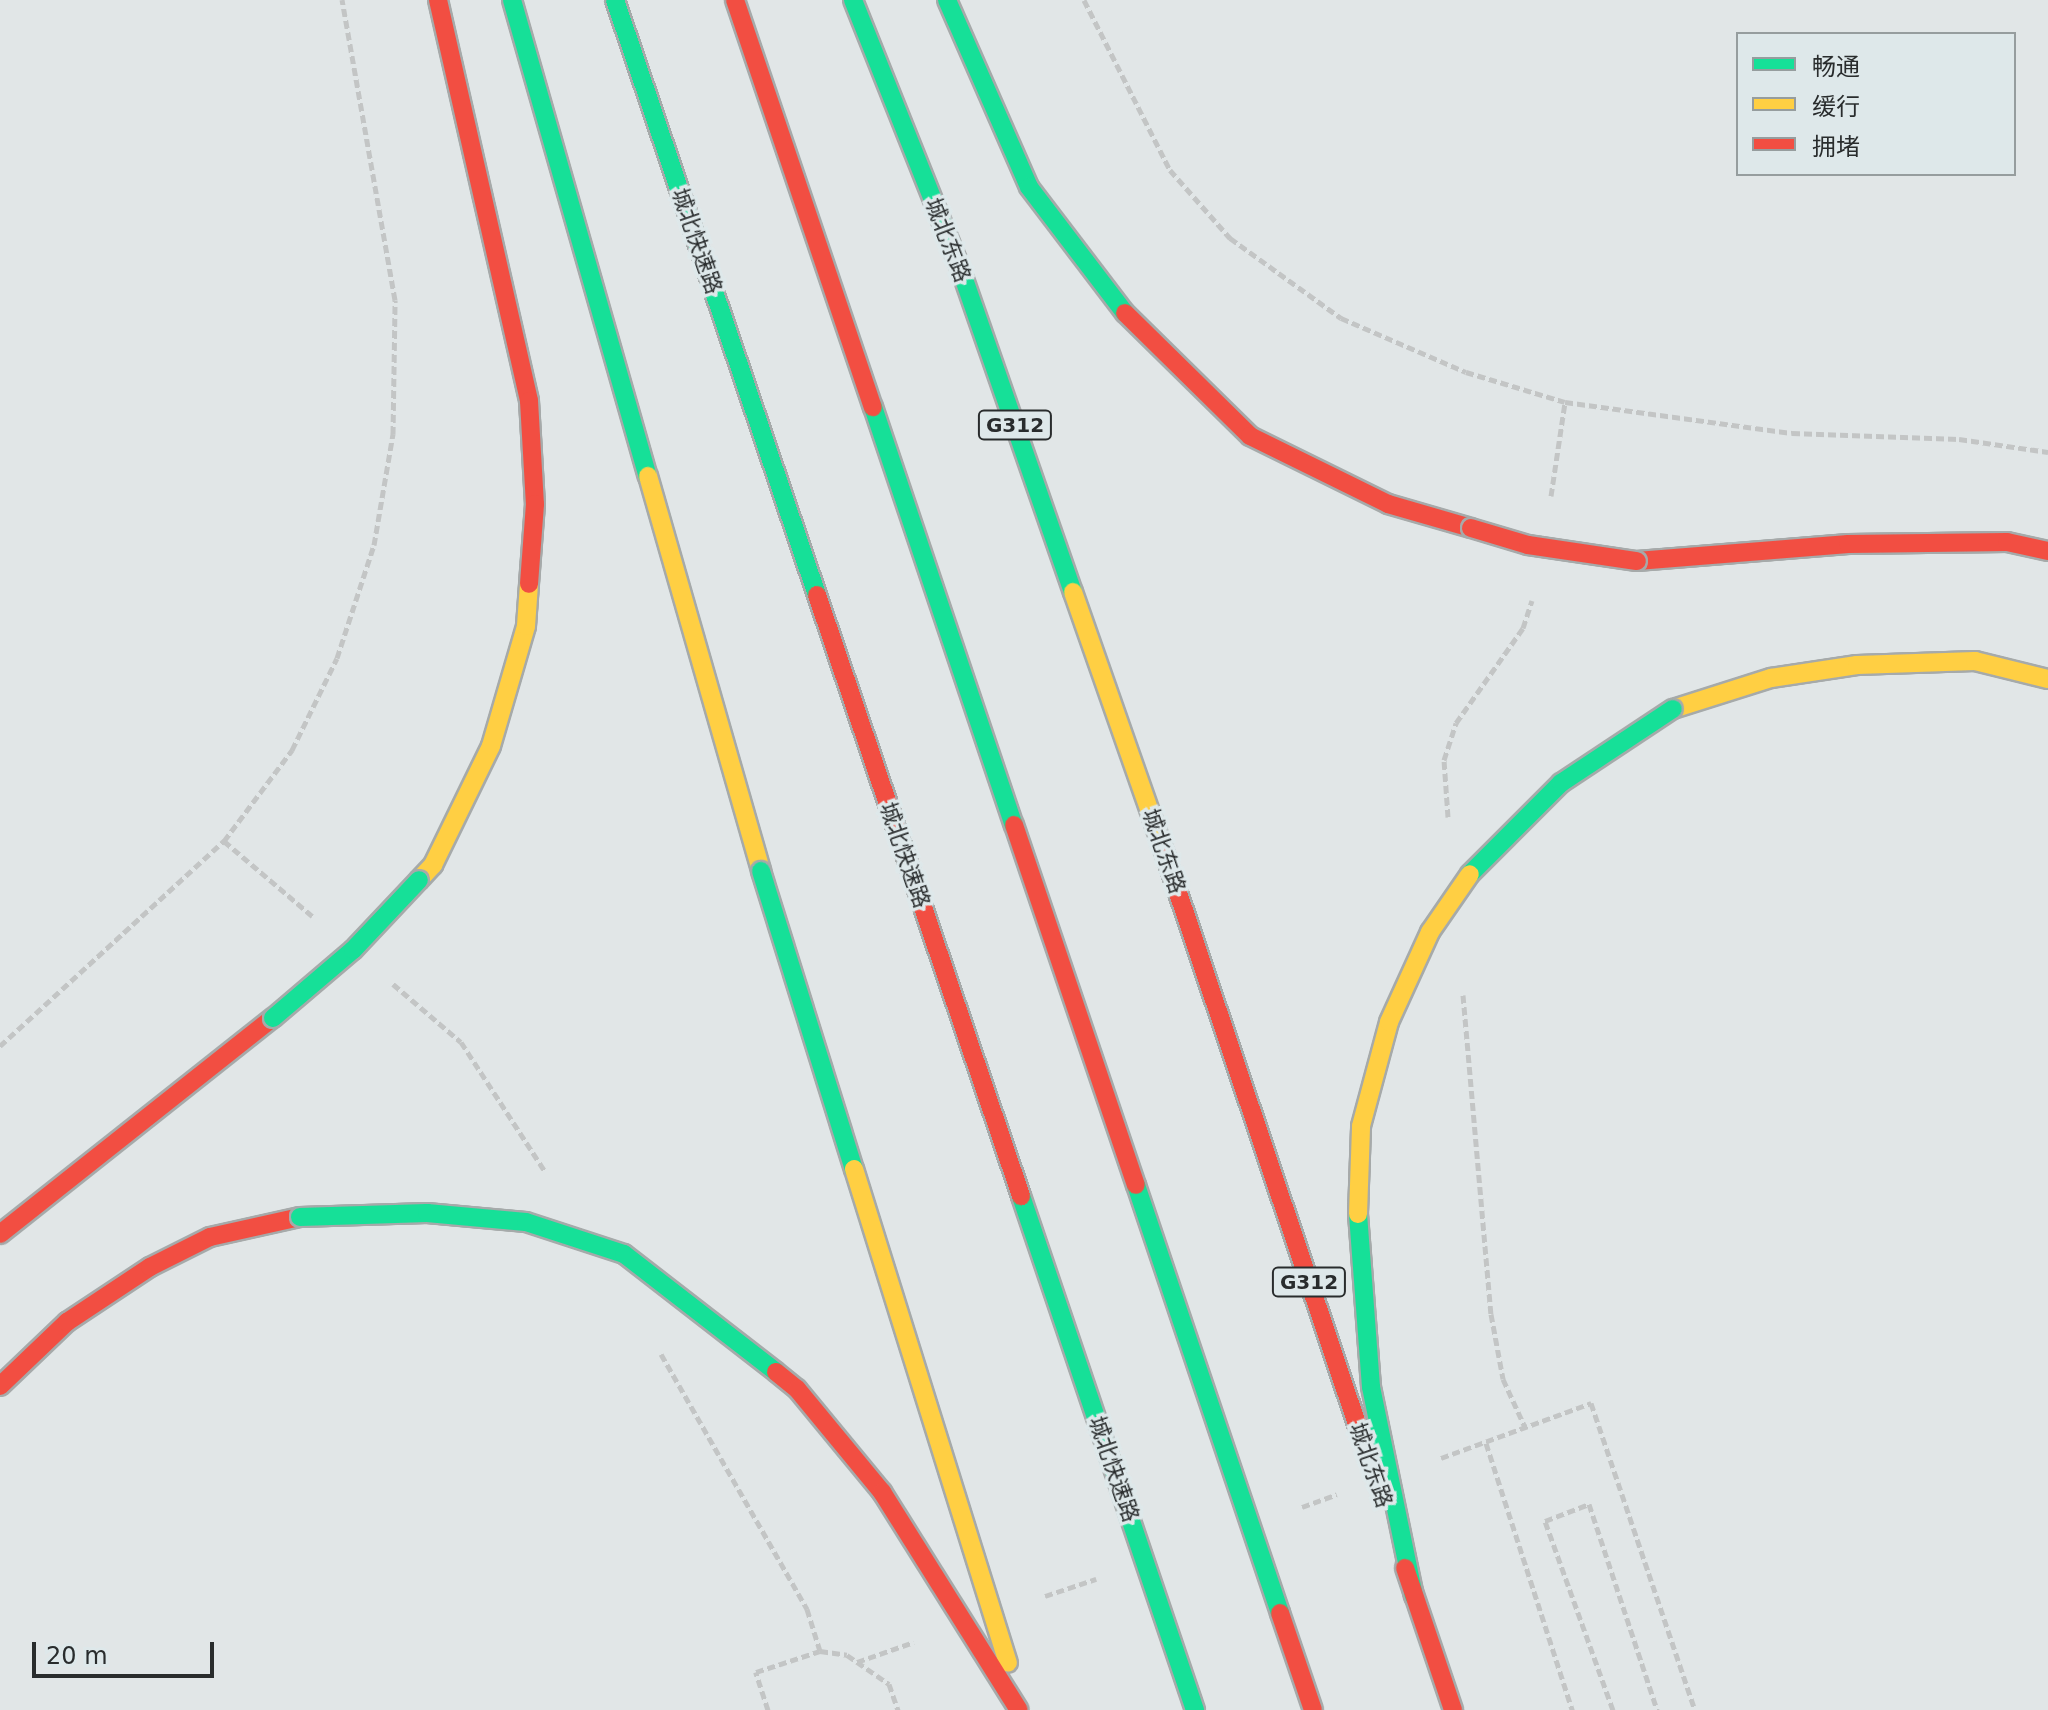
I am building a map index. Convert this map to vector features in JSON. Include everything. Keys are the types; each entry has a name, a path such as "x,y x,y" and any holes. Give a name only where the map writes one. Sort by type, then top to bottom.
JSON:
{"main road":[{"path":"0,1234 273,1018 353,950 433,865 491,746 526,626 535,504 529,401 438,0"},
{"path":"512,0 761,871 1020,1710"},
{"name":"城北快速路","path":"615,0 1195,1710"},
{"path":"735,0 1313,1710"},
{"name":"城北东路","path":"853,0 958,262 1165,854 1453,1710"},
{"path":"947,0 1029,187 1140,333 1250,436 1388,504 1528,545 1637,561 1696,560 1848,544 2007,542 2048,551"},
{"path":"1414,1596 1371,1387 1357,1234 1361,1126 1389,1022 1430,932 1474,867 1561,783 1673,709 1771,678 1857,665 1975,661 2048,679"},
{"path":"0,1386 67,1322 150,1267 210,1237 300,1217 427,1213 526,1222 624,1254 797,1389 882,1492 1020,1710"}],"path":[{"path":"0,1046 224,841 292,750 337,658 374,545 393,434 395,300 342,0"},
{"path":"1084,0 1170,170 1230,238 1341,318 1466,372 1565,402 1792,433 1959,439 2048,452"},
{"path":"1572,1710 1486,1443 1591,1403 1695,1710"},
{"path":"1613,1710 1545,1521 1589,1504 1657,1710"},
{"path":"768,1710 756,1672 820,1651 847,1655 889,1684 898,1710"}],"traffic: fast":[{"path":"512,0 648,476"},
{"path":"615,0 817,595"},
{"path":"853,0 958,262 1073,592"},
{"path":"947,0 1029,187 1125,313"},
{"path":"873,407 1014,825"},
{"path":"1470,874 1561,783 1673,709"},
{"path":"761,871 854,1169"},
{"path":"273,1018 353,950 419,880"},
{"path":"1136,1185 1280,1613"},
{"path":"1021,1196 1195,1710"},
{"path":"300,1217 427,1213 526,1222 624,1254 776,1372"},
{"path":"1358,1214 1371,1387 1414,1596"}],"traffic: slow":[{"path":"648,476 761,871"},
{"path":"419,880 433,865 491,746 526,626 529,584"},
{"path":"1073,592 1165,854"},
{"path":"1673,709 1771,678 1857,665 1975,661 2048,679"},
{"path":"1358,1214 1361,1126 1389,1022 1430,932 1470,874"},
{"path":"854,1169 1008,1663"}],"traffic: jam":[{"path":"438,0 529,401 535,504 529,584"},
{"path":"735,0 873,407"},
{"path":"1125,313 1250,436 1388,504 1471,528"},
{"path":"1471,528 1528,545 1637,561"},
{"path":"1637,561 1848,544 2007,542 2048,551"},
{"path":"817,595 1021,1196"},
{"path":"1014,825 1136,1185"},
{"path":"1165,854 1358,1427"},
{"path":"0,1234 273,1018"},
{"path":"0,1386 67,1322 150,1267 210,1237 300,1217"},
{"path":"776,1372 797,1389 882,1492 1019,1710"},
{"path":"1405,1568 1453,1710"},
{"path":"1280,1613 1313,1710"}]}
